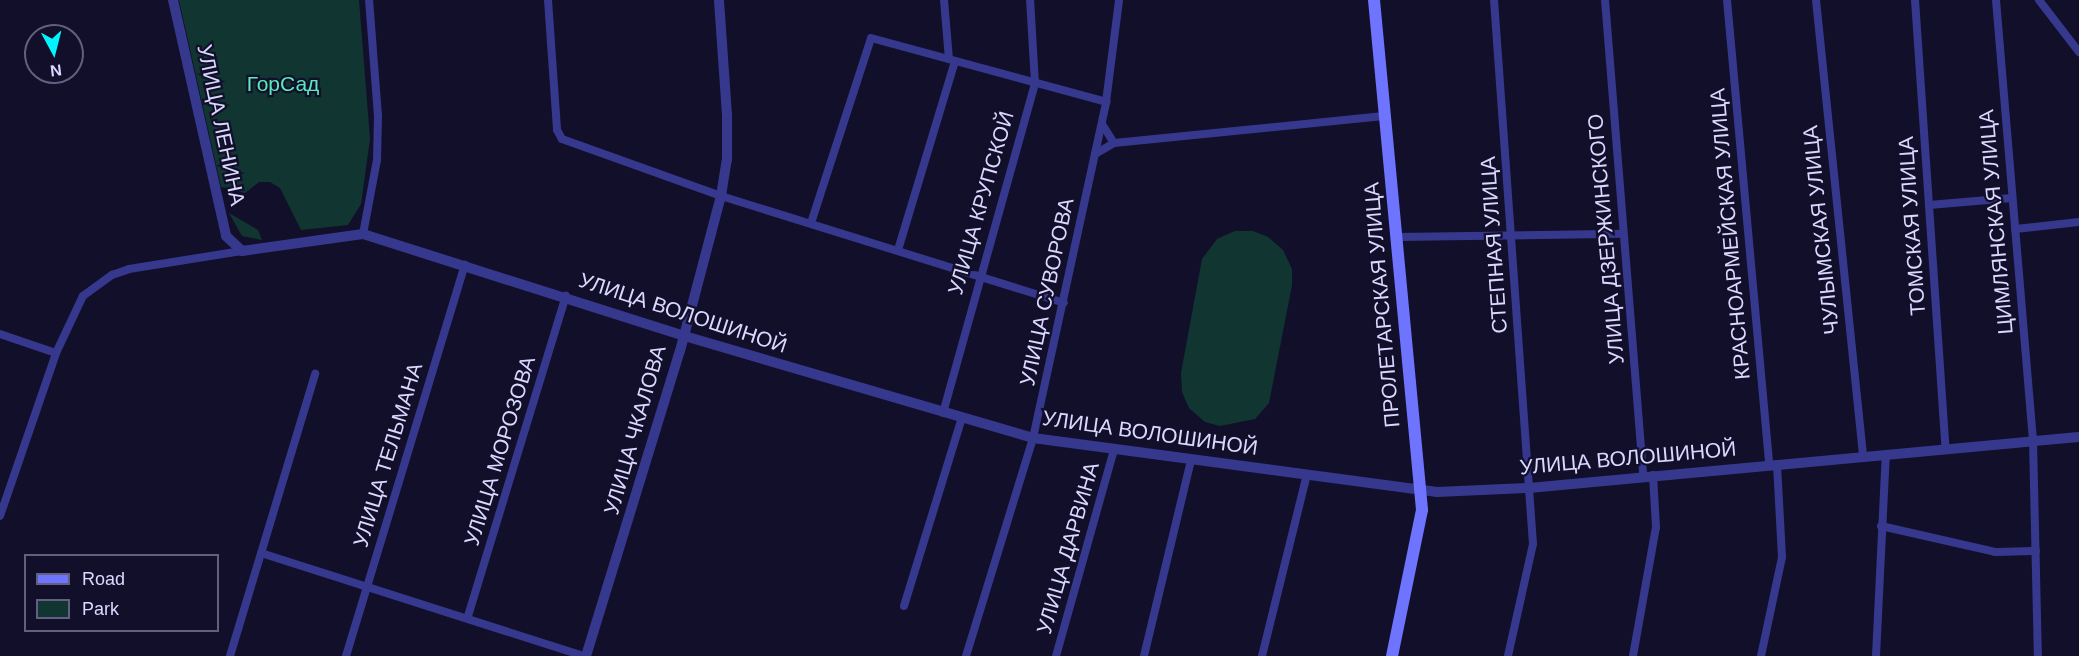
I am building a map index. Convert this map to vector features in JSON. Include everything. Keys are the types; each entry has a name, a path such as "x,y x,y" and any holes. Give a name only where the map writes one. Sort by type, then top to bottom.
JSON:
{"main road":[{"name":"ПРОЛЕТАРСКАЯ УЛИЦА","path":"1374,0 1421,490 1416,551 1392,656"}],"street":[{"name":"УЛИЦА ЛЕНИНА","path":"173,0 226,236 242,250"},
{"path":"363,234 377,160 378,117 369,0"},
{"path":"548,0 557,130 562,139 721,196 1064,303"},
{"name":"УЛИЦА ЧКАЛОВА","path":"584,656 680,351 681,335 721,196 727,149 719,0"},
{"path":"898,250 952,60 944,0"},
{"name":"УЛИЦА КРУПСКОЙ","path":"943,413 978,276 1035,83 1030,0"},
{"name":"УЛИЦА СУВОРОВА","path":"966,656 1033,438 1102,124 1119,0"},
{"name":"СТЕПНАЯ УЛИЦА","path":"1494,0 1533,544 1508,656"},
{"name":"УЛИЦА ДЗЕРЖИНСКОГО","path":"1605,0 1623,234 1648,475 1656,527 1633,656"},
{"name":"КРАСНОАРМЕЙСКАЯ УЛИЦА","path":"1727,0 1782,557 1761,656"},
{"name":"ЧУЛЫМСКАЯ УЛИЦА","path":"1816,0 1863,457"},
{"name":"ТОМСКАЯ УЛИЦА","path":"1915,0 1946,449"},
{"name":"ЦИМЛЯНСКАЯ УЛИЦА","path":"1996,0 2033,441 2038,656"},
{"path":"2039,0 2079,52"},
{"path":"811,223 871,38 1106,102"},
{"path":"1095,154 1114,144 1384,116"},
{"path":"1102,124 1114,144"},
{"path":"1929,205 2012,198"},
{"path":"2015,229 2079,222"},
{"name":"УЛИЦА ВОЛОШИНОЙ","path":"242,250 363,234 566,296 681,335 1033,438 1421,490 1529,488 1648,475 2079,437"},
{"path":"1396,237 1512,238 1623,234"},
{"path":"0,516 56,353 83,296 112,275 129,269 242,250"},
{"name":"УЛИЦА ТЕЛЬМАНА","path":"346,656 465,265"},
{"name":"УЛИЦА МОРОЗОВА","path":"468,616 566,296"},
{"path":"0,334 56,353"},
{"path":"230,656 315,374"},
{"path":"904,606 962,418"},
{"name":"УЛИЦА ДАРВИНА","path":"1056,656 1114,449"},
{"path":"1876,656 1886,455"},
{"path":"1144,656 1191,460"},
{"path":"1262,656 1307,474"},
{"path":"1881,526 1995,552 2036,551"},
{"path":"261,553 468,616 584,656"}],"green space":[{"name":"ГорСад","path":"179,0 359,0 370,139 361,204 348,225 301,230 280,188 270,182 259,182 245,193 221,187"},
{"path":"229,213 258,230 262,240 242,236"},
{"path":"1235,231 1253,231 1268,237 1283,250 1292,269 1292,285 1269,403 1255,419 1220,426 1205,422 1189,408 1182,392 1181,373 1202,259 1217,239"}]}
